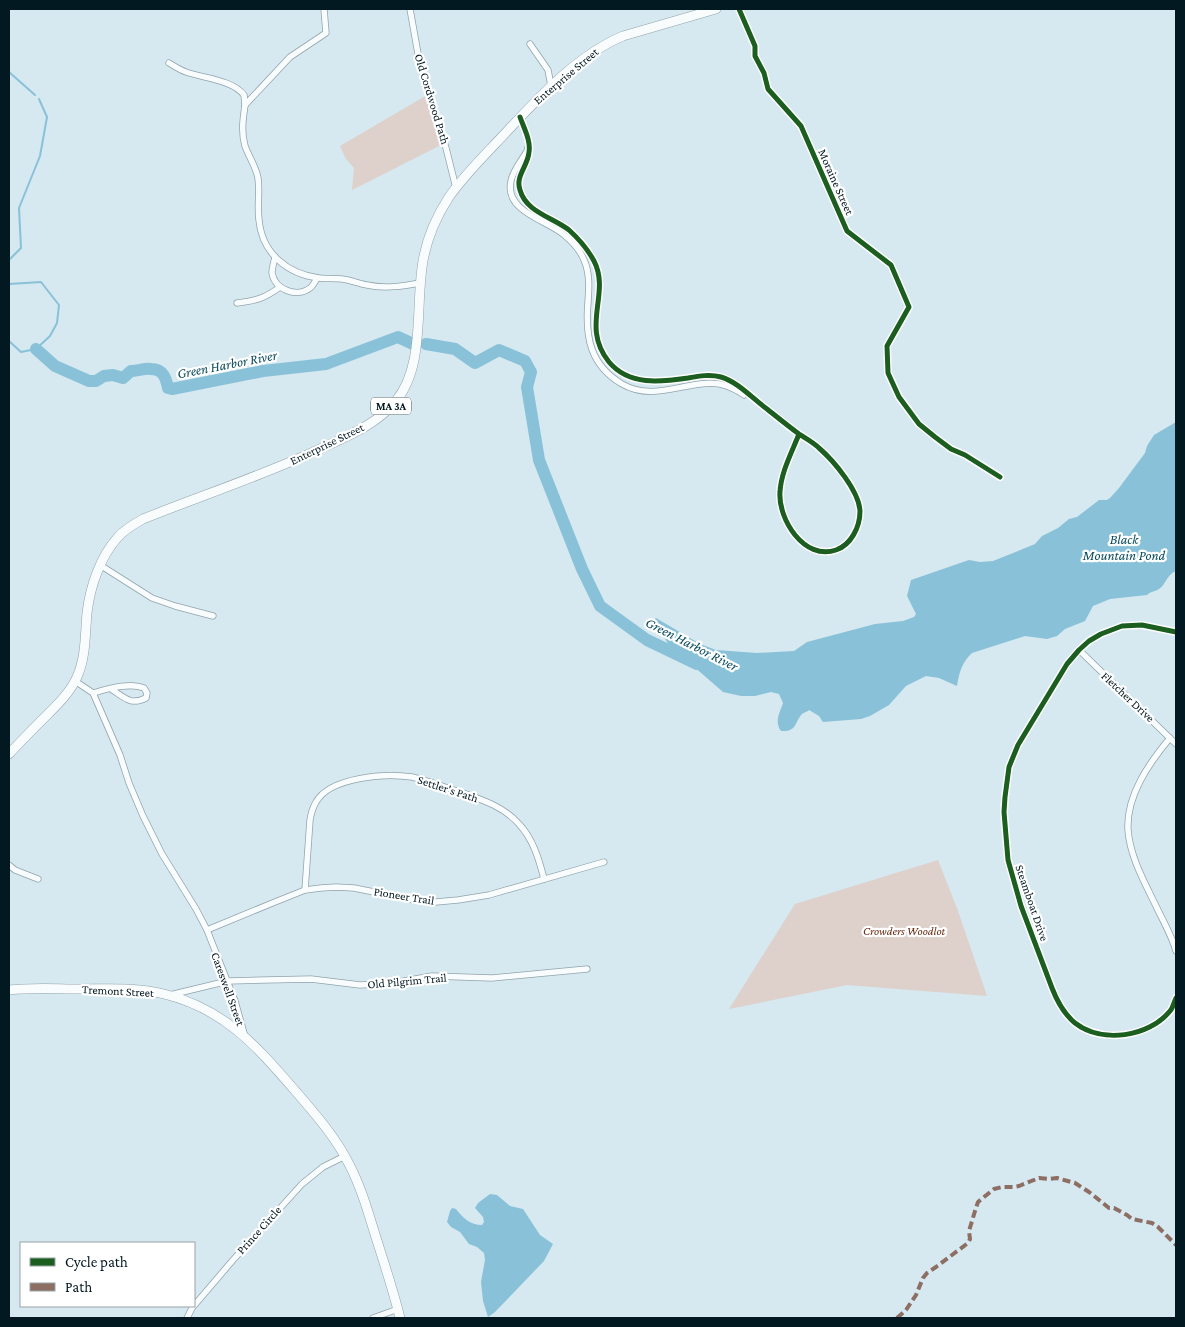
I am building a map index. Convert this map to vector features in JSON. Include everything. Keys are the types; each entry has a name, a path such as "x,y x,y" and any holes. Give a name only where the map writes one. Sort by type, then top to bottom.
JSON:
{"main road":[{"name":"Enterprise Street","path":"9,754 65,696 75,681 85,651 87,613 91,589 106,553 118,536 143,519 302,458 357,431 383,415 400,396 411,368 417,337 420,283 426,247 442,209 471,170 551,86 588,55 613,40 643,29 716,9"},
{"name":"Tremont Street","path":"9,990 52,988 148,991 168,995 212,1013 228,1022 245,1037"},
{"name":"Careswell Street","path":"245,1037 264,1054 320,1120 345,1156 363,1197 400,1318"}],"street":[{"path":"245,104 290,57 326,33 324,9"},
{"name":"Old Cordwood Path","path":"410,9 420,65 446,148 456,189"},
{"name":"Moraine Street","path":"739,9 755,46 756,56 764,73 768,89 801,126 847,231 892,265 909,306 887,346 888,373 899,397 919,424 935,437 951,449 966,455 1000,477"},
{"path":"530,44 548,70 551,86"},
{"path":"169,63 186,72 238,89 244,96 244,138 258,176 258,210 261,232 275,258 290,270 317,278 339,278 378,286 400,286 420,283"},
{"path":"520,118 530,150 518,179 522,198 574,245 581,253 587,265 589,290 588,337 601,366 610,375 630,388 645,391 720,384 736,390 765,408"},
{"path":"528,142 527,151 511,180 511,193 515,201 529,215 568,229 586,246 595,263 598,277 595,327 597,340 604,355 611,364 624,374 650,382 698,376 720,376 734,383 818,447 854,491 860,511 856,530 851,540 836,550 827,552 809,547 794,533 783,512 780,501 781,484 799,434"},
{"path":"529,215 533,209"},
{"path":"275,258 272,274 280,287 292,292 304,291 309,289 317,278"},
{"path":"587,265 595,263"},
{"path":"237,303 260,300 280,287"},
{"path":"587,317 596,318"},
{"path":"618,381 624,374"},
{"path":"697,385 698,376"},
{"path":"100,565 152,598 213,616"},
{"name":"Steamboat Drive","path":"1176,632 1142,625 1122,626 1100,634 1079,650 1067,664 1022,739 1009,767 1004,812 1010,873 1054,994 1063,1009 1077,1024 1095,1032 1113,1035 1137,1033 1174,1012 1176,998"},
{"name":"Fletcher Drive","path":"1079,650 1176,744"},
{"path":"75,681 93,693 111,689 137,685 144,688 147,693 146,698 138,702 131,702 111,689"},
{"name":"Careswell Street","path":"93,693 120,755 143,816 162,854 197,910 206,930 228,981 245,1037"},
{"path":"1170,738 1139,783 1133,797 1128,830 1132,850 1140,871 1176,951"},
{"name":"Settler's Path","path":"305,890 310,820 316,802 325,791 347,782 366,777 385,776 410,777 435,783 484,800 503,810 519,823 530,839 544,879"},
{"name":"Pioneer Trail","path":"206,930 305,890 354,888 390,896 436,902 458,900 489,895 604,862"},
{"path":"9,865 15,870 38,879"},
{"name":"Old Pilgrim Trail","path":"168,995 228,981 310,979 360,985 393,983 432,976 492,978 587,968"},
{"name":"Prince Circle","path":"195,1304 302,1184 323,1167 345,1156"},
{"path":"373,1318 398,1308"}],"green space":[{"path":"427,95 445,143 352,190 354,168 346,159 340,146"},
{"name":"Crowders Woodlot","path":"938,860 958,911 987,996 847,985 729,1009 795,904"}],"water":[{"name":"Black Mountain Pond","path":"1176,422 1176,571 1170,575 1161,587 1147,595 1110,599 1093,606 1085,621 1065,629 1057,636 1047,639 1025,636 972,653 962,668 957,686 939,678 926,676 906,686 889,705 870,716 861,719 823,722 819,716 809,710 799,717 793,728 781,731 778,721 783,703 779,694 771,692 755,696 741,696 723,692 669,645 662,634 653,626 652,621 656,618 700,644 716,650 757,653 794,651 807,642 875,624 903,621 914,617 916,614 907,596 911,580 969,560 980,562 993,561 1035,544 1042,536 1058,528 1069,519 1077,517 1099,500 1110,498 1145,453 1154,435"},
{"path":"490,1194 497,1195 510,1206 523,1209 540,1235 553,1244 544,1261 488,1317 483,1301 481,1282 485,1260 484,1253 477,1247 469,1244 460,1232 451,1227 447,1222 452,1208 456,1209 470,1222 482,1225 484,1222 483,1217 475,1208 478,1203"}],"waterway":[{"path":"9,72 35,95"},
{"path":"9,260 21,248 19,208 40,156 47,117 39,99"},
{"path":"9,284 41,282 59,305 57,323 50,336 36,349 21,352 9,341"},
{"name":"Green Harbor River","path":"36,349 55,366 89,381 96,381 104,376 113,375 123,378 131,371 155,369 161,372 168,388 172,389 263,371 326,364 398,337 413,344"},
{"name":"Green Harbor River","path":"426,344 455,349 475,363 499,350 525,361 531,372 527,387 539,460 582,569 600,606 647,640 697,664"}],"marked path":[{"path":"897,1318 906,1310 927,1273 968,1243 970,1239 969,1231 978,1202 994,1189 1019,1186 1039,1178 1057,1178 1075,1183 1109,1208 1114,1208 1132,1219 1152,1223 1176,1245"}],"cycle path":[{"path":"739,9 755,46 755,56 764,73 768,89 801,126 847,231 891,265 909,307 887,346 888,373 899,397 919,424 935,437 951,449 965,455 1000,477"},
{"path":"520,117 529,143 528,157 519,180 520,190 523,198 534,209 569,230 586,248 594,261 598,273 599,286 596,323 597,336 601,349 609,362 626,375 646,381 667,381 709,375 727,379 739,386 791,428 817,446 845,477 859,503 860,517 854,535 846,544 836,550 824,552 804,544 795,535 783,514 780,492 782,477 799,434"},
{"path":"1176,632 1142,625 1122,626 1101,634 1079,650 1067,664 1018,745 1009,767 1004,812 1008,860 1021,906 1054,993 1067,1016 1086,1030 1098,1034 1125,1035 1138,1032 1161,1020 1171,1010 1176,998"}]}
